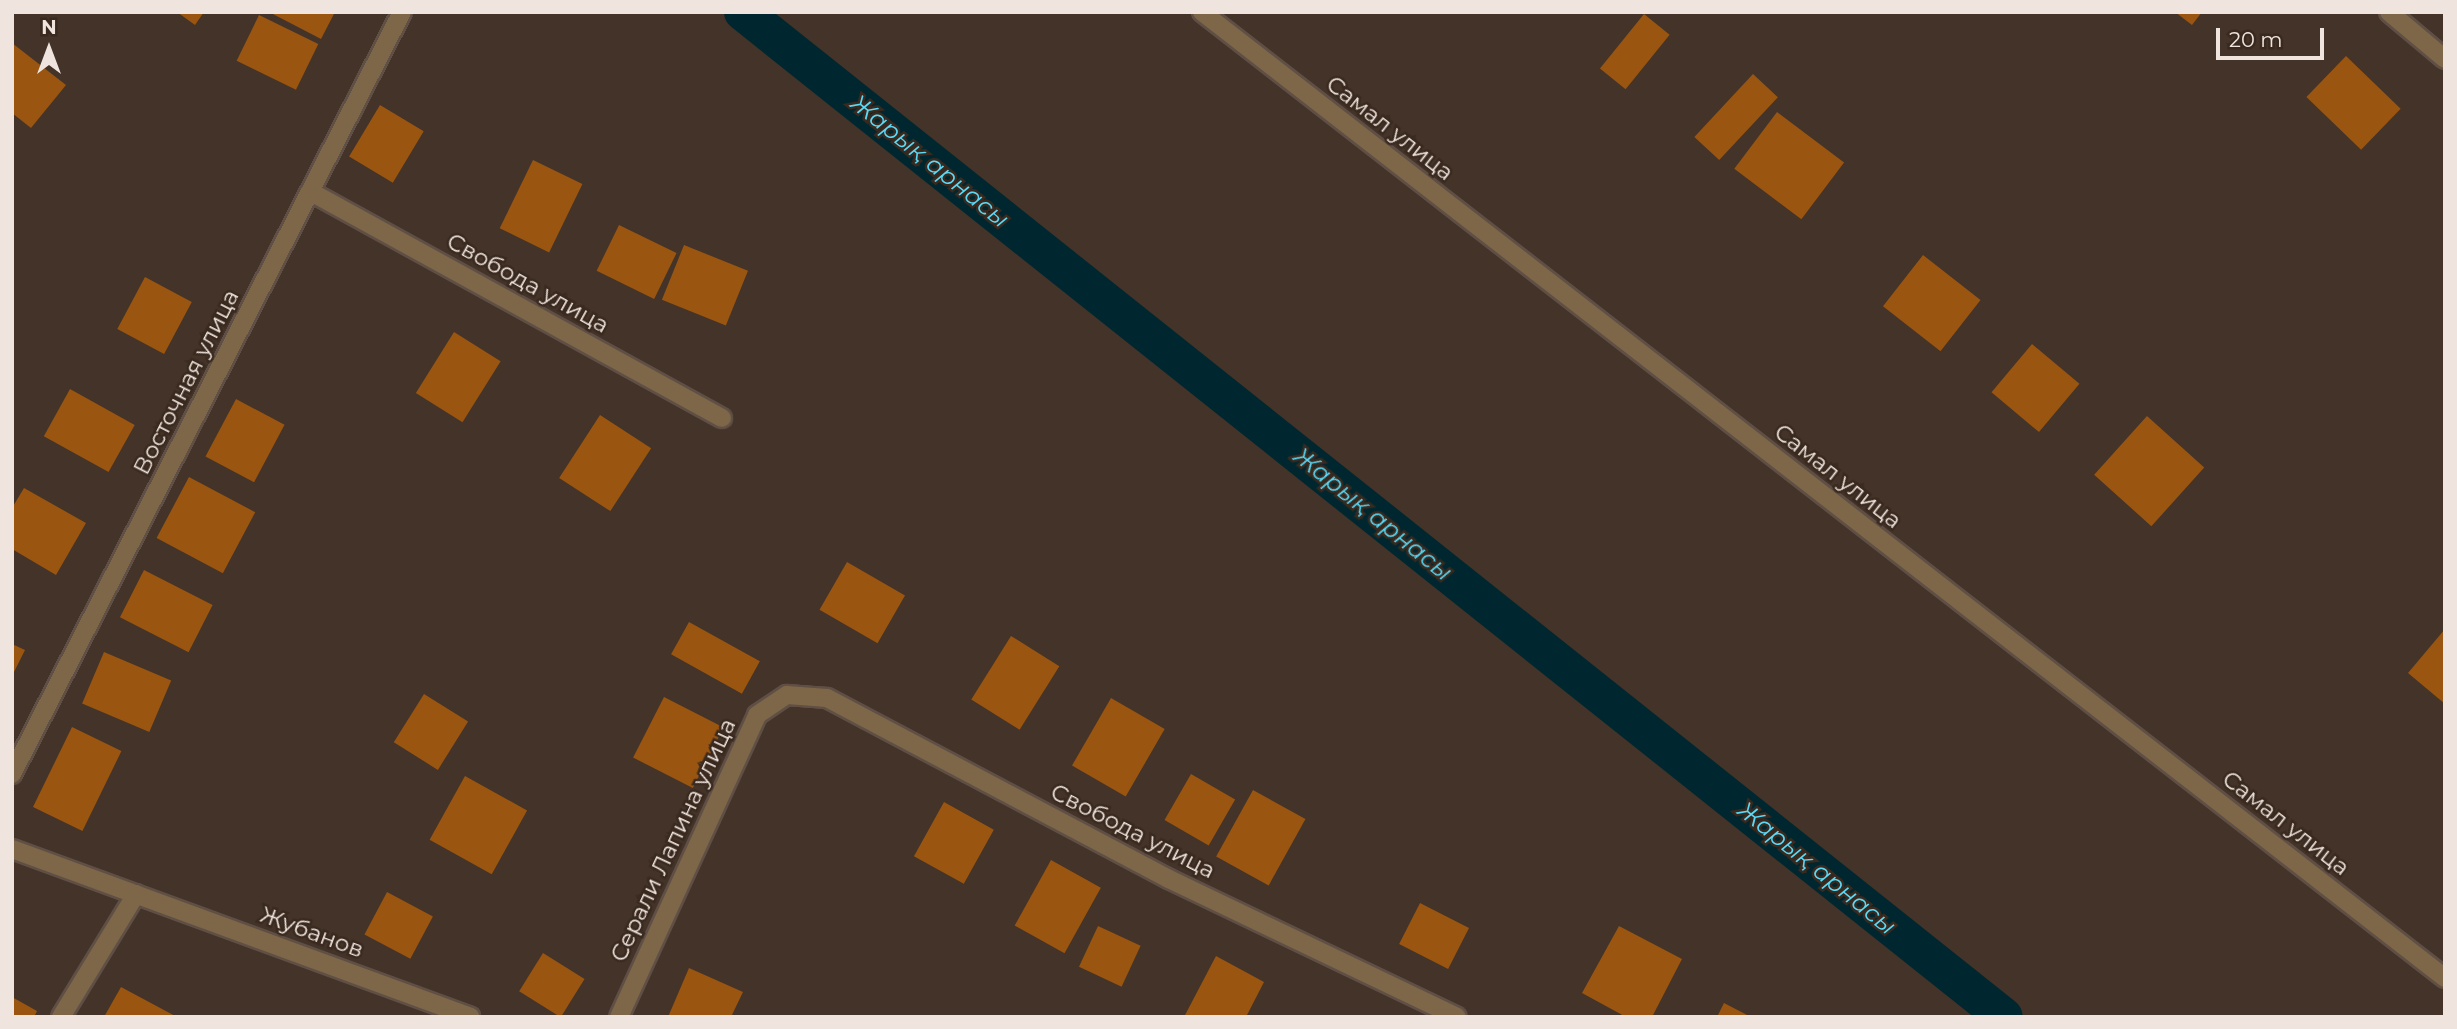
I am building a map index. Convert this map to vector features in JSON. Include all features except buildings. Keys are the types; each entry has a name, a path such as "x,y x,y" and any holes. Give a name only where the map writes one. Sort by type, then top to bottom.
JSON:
{"street":[{"name":"Восточная улица","path":"12,774 402,12"},
{"name":"Самал улица","path":"1202,12 2445,978"},
{"path":"2389,12 2445,59"},
{"name":"Свобода улица","path":"311,192 722,418"},
{"name":"Свобода улица","path":"787,695 827,698 1169,879 1457,1017"},
{"name":"Серали Лапина улица","path":"619,1017 757,715 787,695"},
{"name":"Жубанов","path":"12,849 470,1017"},
{"path":"61,1017 136,894"}],"waterway":[{"name":"Жарық арнасы","path":"743,12 2004,1017"}]}
